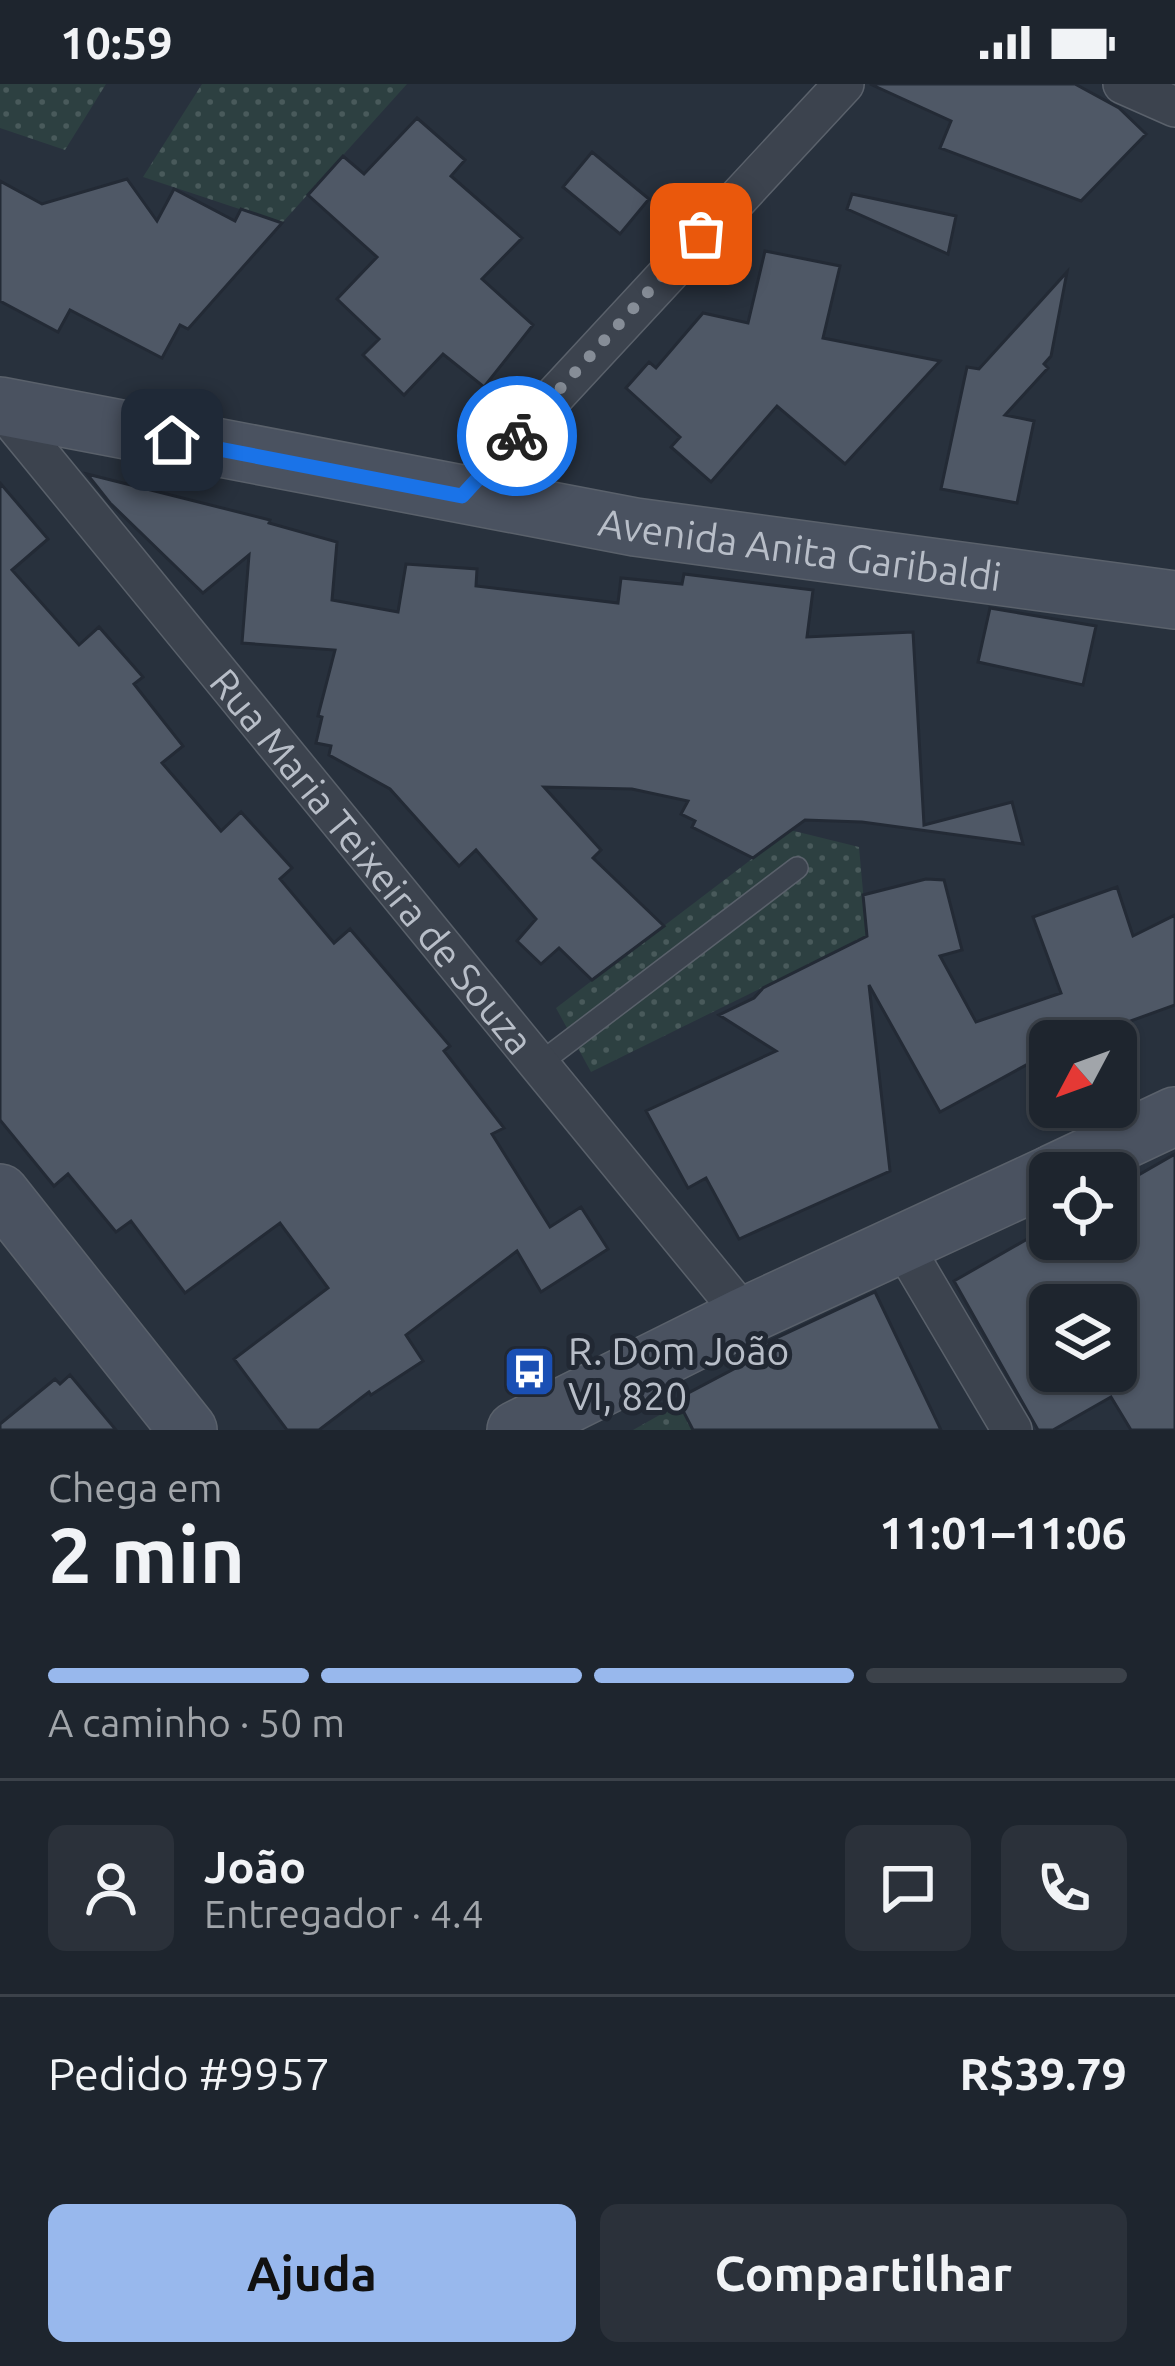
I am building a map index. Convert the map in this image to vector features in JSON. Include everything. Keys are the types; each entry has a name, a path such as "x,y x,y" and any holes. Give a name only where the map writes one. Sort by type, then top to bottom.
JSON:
{"street":[{"path":"462,496 844,84"},
{"path":"1123,84 1175,107"},
{"name":"Avenida Anita Garibaldi","path":"0,406 635,527 1175,600"},
{"name":"Rua Maria Teixeira de Souza","path":"0,406 746,1316"},
{"path":"1099,1152 1175,1116"},
{"path":"516,1430 746,1316 1029,1185"},
{"path":"0,1193 188,1430"},
{"path":"902,1244 1012,1430"}],"lane":[{"path":"539,1064 796,868"}],"shaded area":[{"path":"0,84 106,84 65,150 0,128"},
{"path":"202,84 407,84 282,223 143,177"},
{"path":"790,830 859,847 867,936 591,1072 556,1008"},
{"path":"679,1404 693,1430 633,1430"}],"building":[{"path":"870,84 1075,84 1119,108 1146,134 1081,201 940,148 951,121"},
{"path":"417,118 465,160 451,176 522,238 482,279 533,325 484,387 443,354 404,395 363,355 379,339 337,299 377,257 308,195 343,156 364,174"},
{"path":"592,152 649,199 620,234 563,187"},
{"path":"127,179 157,221 174,189 235,221 241,209 282,223 188,329 180,325 162,358 70,310 58,332 0,301 0,181 42,204"},
{"path":"852,194 956,216 948,254 847,209"},
{"path":"765,251 840,266 823,338 940,361 845,464 777,406 711,482 671,447 680,437 626,388 649,362 656,368 703,313 748,323"},
{"path":"1067,272 1051,356 1044,364 1048,368 1005,415 1034,421 1017,503 941,489 967,367 979,369"},
{"path":"87,474 270,520 337,542 332,600 398,612 406,564 477,569 476,586 618,603 621,578 682,584 684,574 813,590 807,637 913,632 924,825 1012,802 1023,844 862,822 805,820 753,858 692,827 695,821 681,814 688,801 632,789 544,787 601,850 593,858 664,926 592,980 559,948 541,964 517,941 536,919 476,850 459,866 390,789 329,755 331,746 316,743 335,650 242,643 249,555 203,593 110,503"},
{"path":"0,483 48,539 12,570 79,645 99,627 143,677 134,684 183,746 162,763 221,831 241,812 292,868 280,879 334,943 350,929 450,1046 444,1051 504,1128 492,1134 550,1227 581,1207 608,1249 541,1292 517,1251 406,1335 423,1361 369,1392 319,1430 287,1430 234,1359 328,1288 280,1223 185,1293 131,1221 116,1232 68,1174 54,1186 0,1120"},
{"path":"990,608 1096,626 1083,685 978,662"},
{"path":"926,879 944,880 962,950 940,956 976,1022 1061,993 1033,917 1117,887 1133,936 1175,915 1175,1005 1133,1020 1029,1020 1029,1063 940,1112 869,985 890,1171 739,1239 706,1178 688,1188 646,1111 776,1051 719,1015 867,936 863,895"},
{"path":"1175,1154 1175,1430 1131,1430 1111,1397 1053,1430 1038,1430 954,1281 1029,1238 1029,1260 1137,1260 1137,1176"},
{"path":"875,1292 941,1430 693,1430 677,1399 764,1353 761,1345"},
{"path":"70,1375 116,1430 0,1430 0,1424 55,1379 60,1384"}],"way so far":[{"path":"517,436 701,234"}],"place":[{"name":"R. Dom João VI, 820","path":"529,1372"}],"route":[{"path":"172,440 462,496 517,436"}]}
